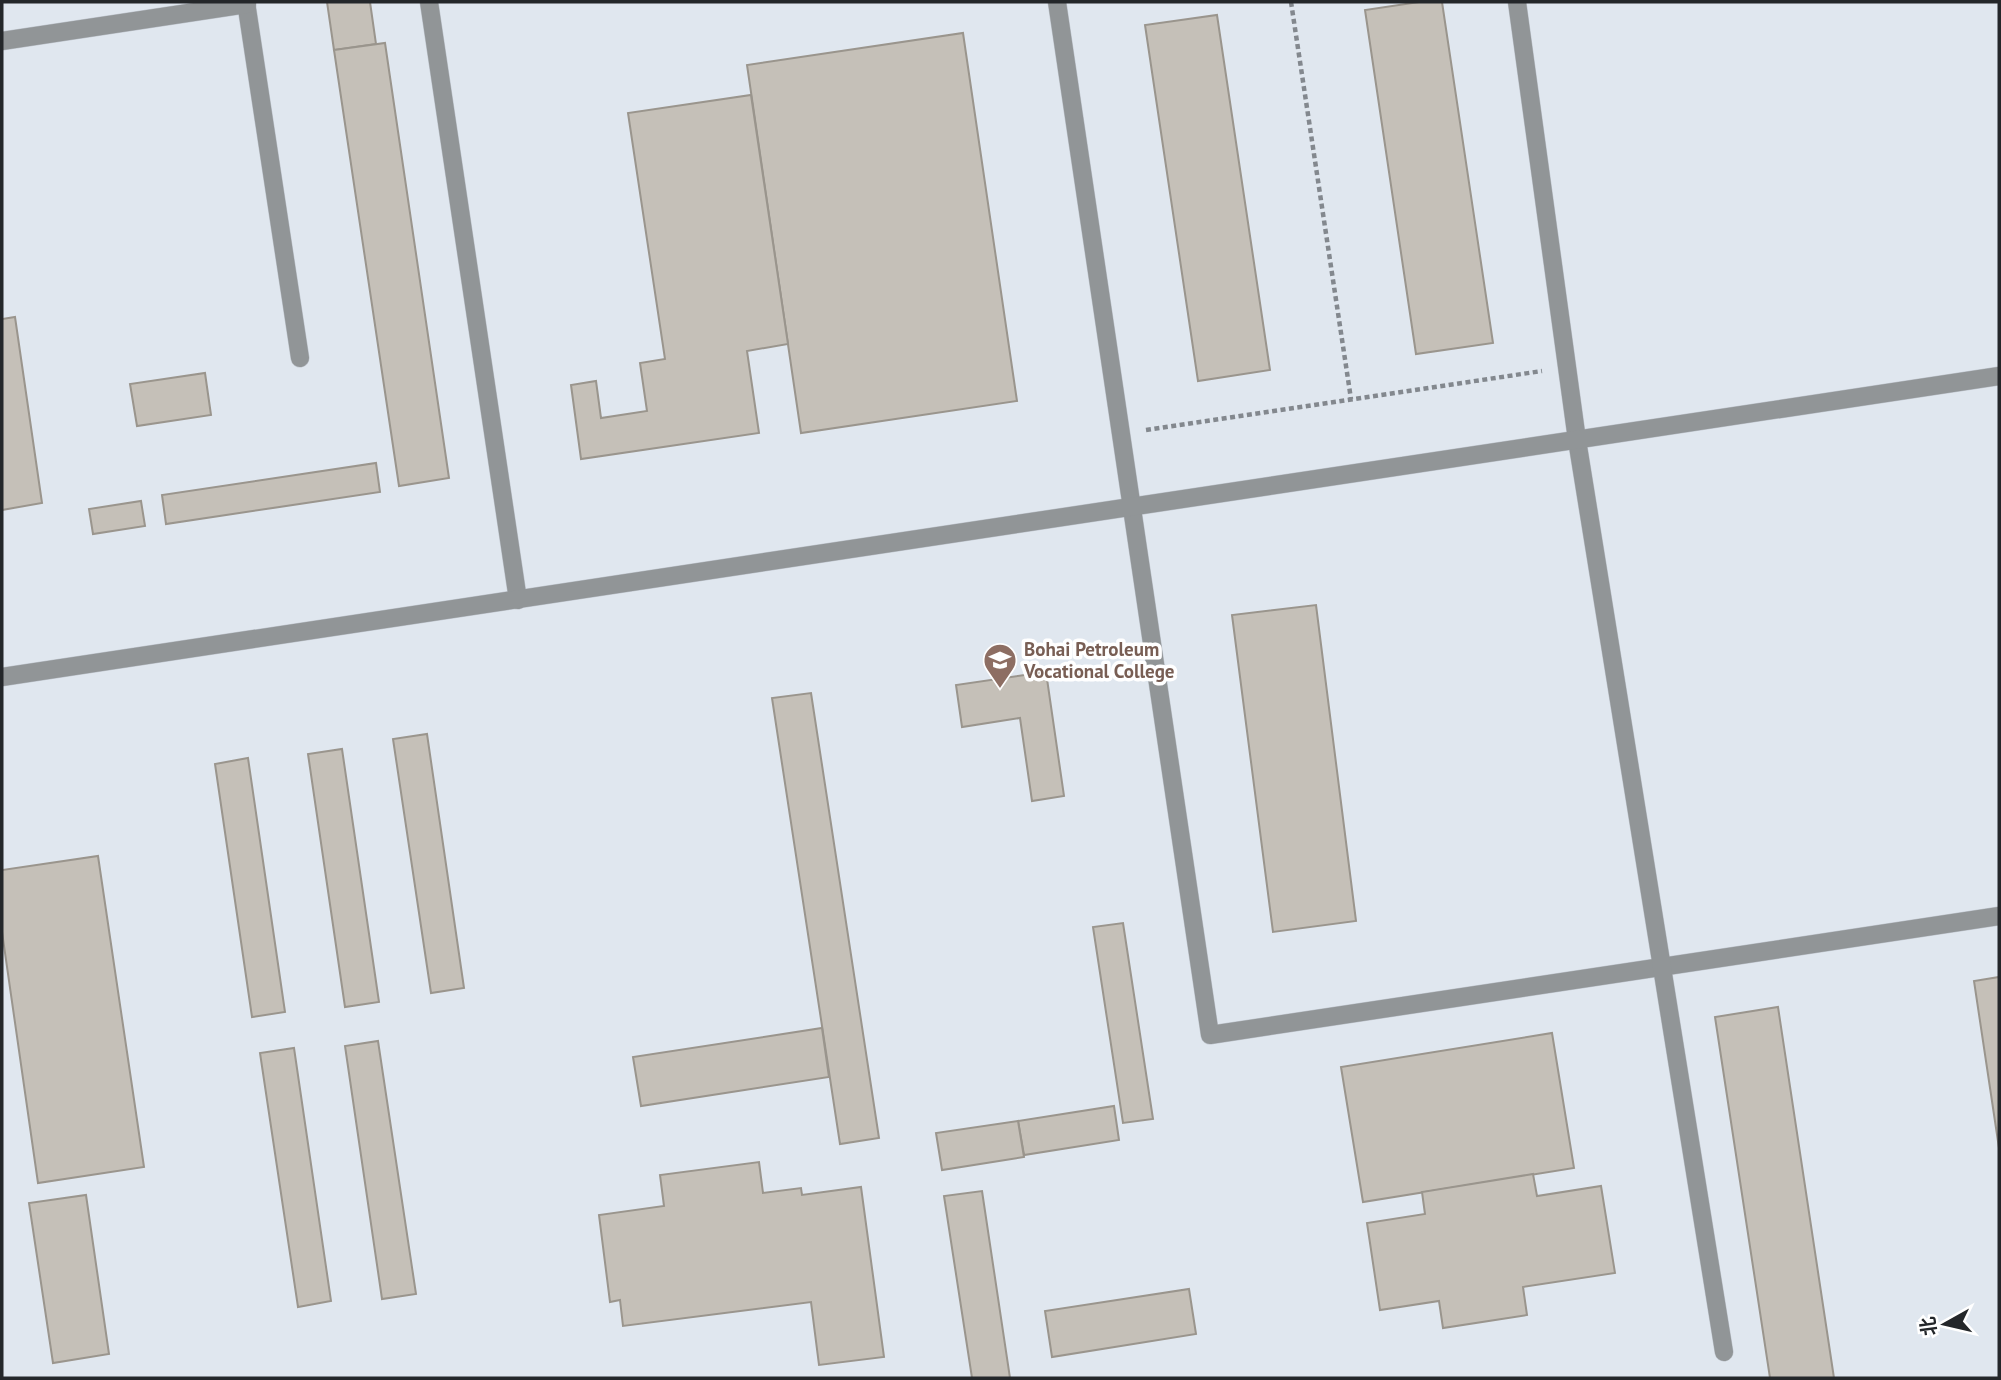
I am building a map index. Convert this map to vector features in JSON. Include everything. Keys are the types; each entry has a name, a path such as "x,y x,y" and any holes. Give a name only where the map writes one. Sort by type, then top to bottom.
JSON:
{"lane":[{"path":"429,2 518,600"},
{"path":"1056,2 1210,1035 1999,916"},
{"path":"1517,2 1577,440 1724,1352"},
{"path":"2,41 247,3 300,358"},
{"path":"2,677 1999,376"}],"path":[{"path":"1292,2 1351,399"},
{"path":"1121,434 1568,367"}],"building":[{"path":"327,2 370,2 376,44 334,50"},
{"path":"1419,2 1442,2 1493,343 1416,354 1365,10"},
{"path":"1217,15 1270,370 1198,381 1145,25"},
{"path":"963,33 1017,401 801,433 747,65"},
{"path":"385,43 449,478 399,486 334,50"},
{"path":"751,95 788,344 747,351 759,433 581,459 571,385 596,381 601,418 647,411 640,363 665,359 628,113"},
{"path":"15,317 42,503 2,510 2,319"},
{"path":"205,373 211,415 137,426 130,384"},
{"path":"376,463 380,492 166,524 162,495"},
{"path":"141,501 145,526 93,534 89,509"},
{"path":"1316,605 1356,921 1273,932 1232,615"},
{"path":"1046,672 1064,796 1032,801 1020,718 962,727 956,685"},
{"path":"811,693 879,1138 840,1144 772,698"},
{"path":"427,734 464,988 431,993 393,739"},
{"path":"342,749 379,1002 345,1007 308,754"},
{"path":"248,758 285,1012 252,1017 215,764"},
{"path":"98,856 144,1167 38,1183 2,932 2,870"},
{"path":"1123,923 1153,1119 1123,1123 1093,927"},
{"path":"1999,977 1999,1148 1974,981"},
{"path":"1778,1007 1834,1378 1770,1378 1715,1017"},
{"path":"822,1028 829,1077 641,1106 633,1057"},
{"path":"1552,1033 1574,1168 1363,1202 1341,1067"},
{"path":"378,1041 416,1294 382,1299 345,1046"},
{"path":"294,1048 331,1301 298,1307 260,1053"},
{"path":"1114,1106 1119,1140 1024,1155 1018,1121"},
{"path":"1018,1121 1024,1157 942,1170 936,1133"},
{"path":"759,1162 763,1193 801,1188 802,1195 861,1187 884,1357 819,1365 811,1302 623,1326 620,1300 610,1302 599,1215 664,1206 660,1175"},
{"path":"1533,1174 1537,1196 1601,1186 1615,1273 1523,1287 1527,1315 1443,1328 1439,1301 1380,1310 1367,1223 1425,1214 1422,1192"},
{"path":"982,1191 1010,1378 972,1378 944,1196"},
{"path":"86,1195 109,1354 53,1363 29,1203"},
{"path":"1189,1289 1196,1334 1052,1357 1045,1311"}],"place":[{"name":"Bohai Petroleum Vocational College","path":"1000,690"}]}
